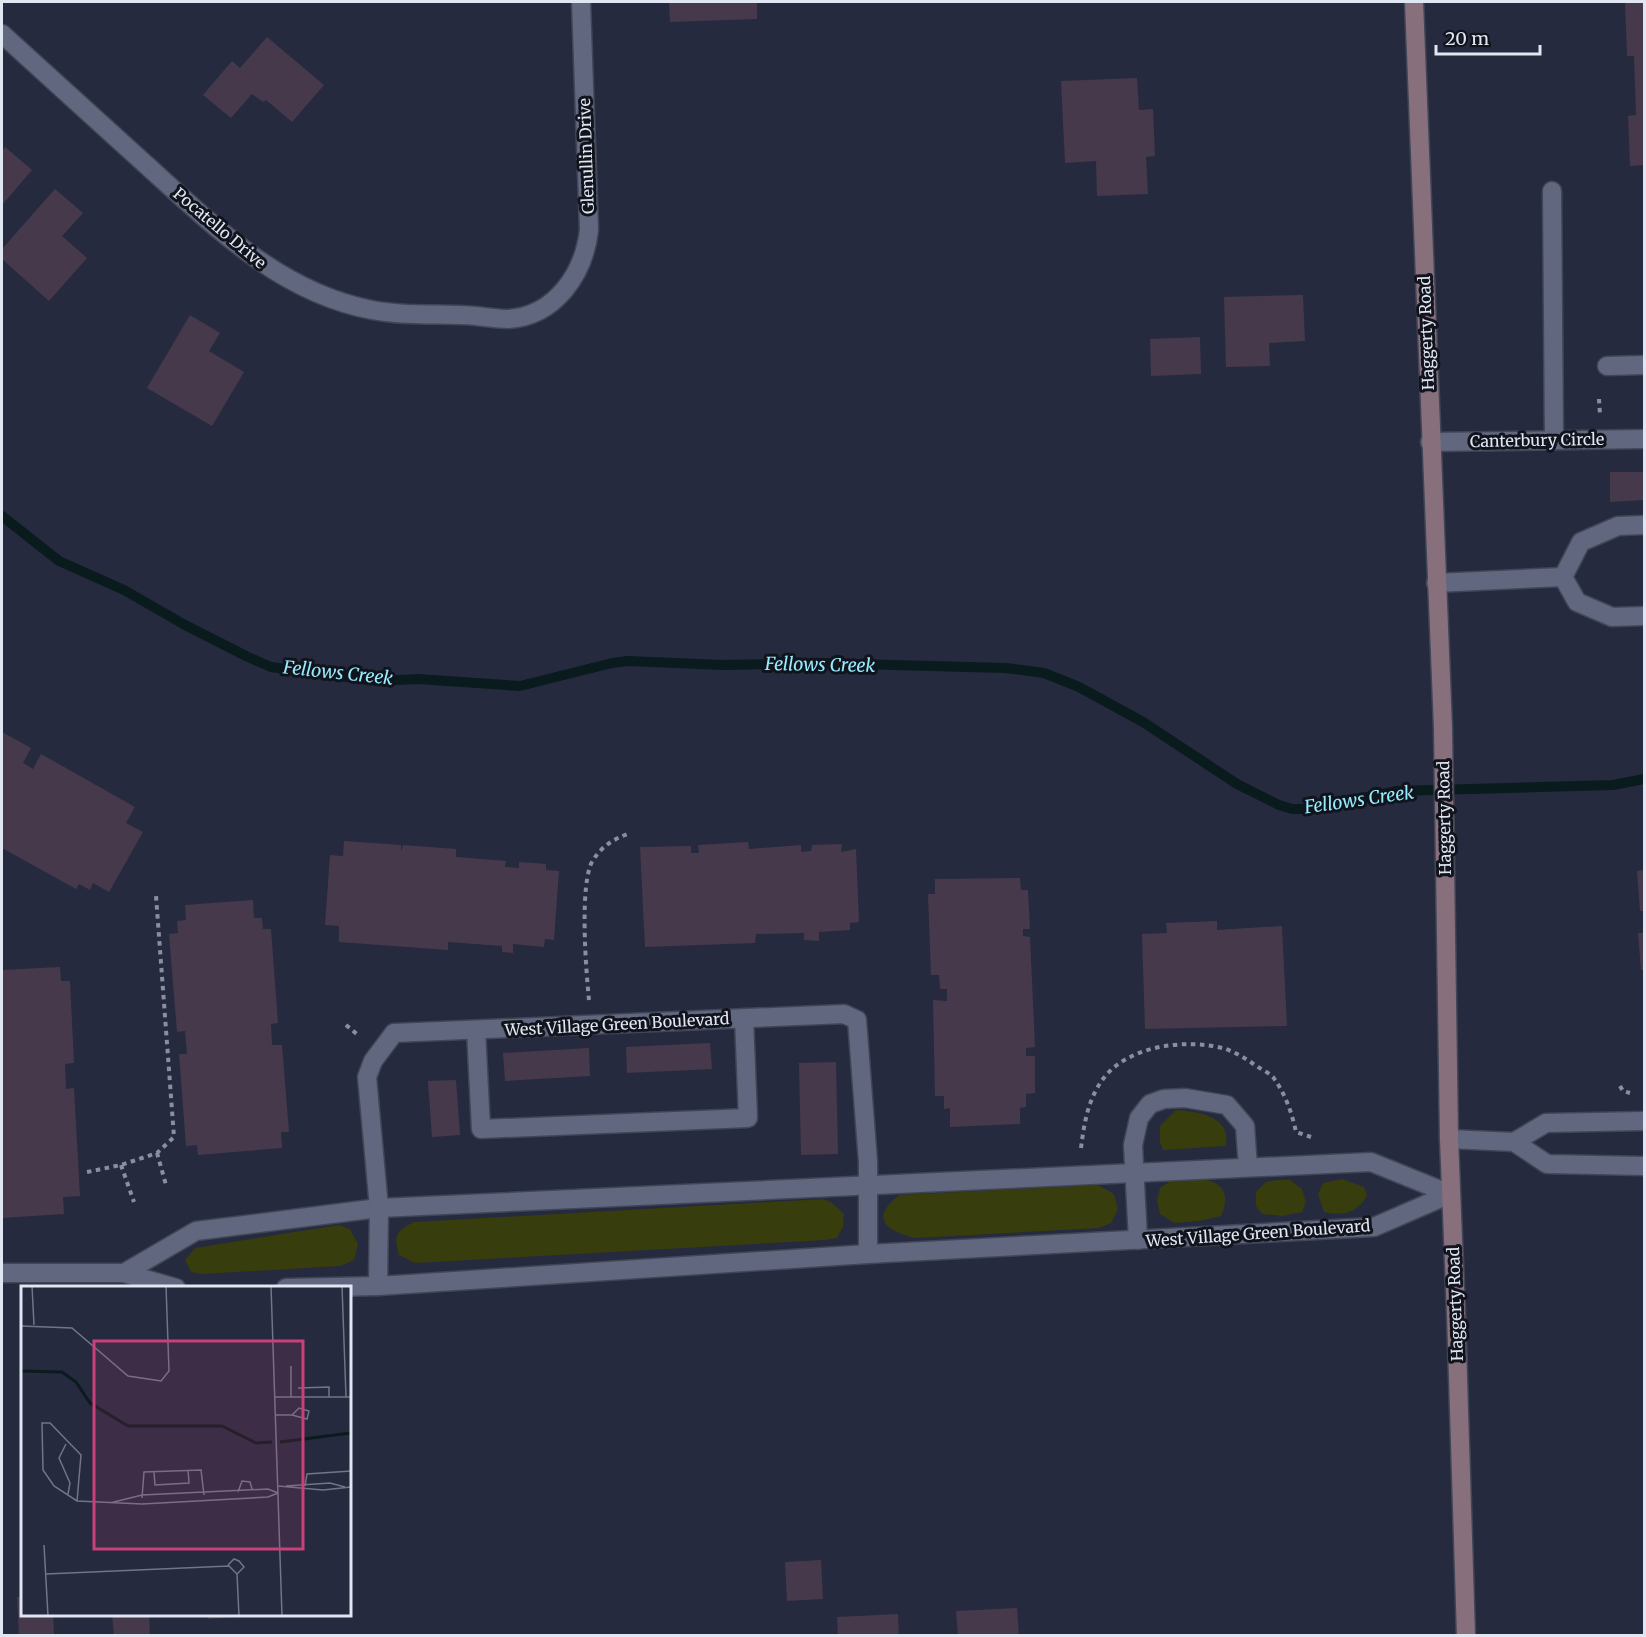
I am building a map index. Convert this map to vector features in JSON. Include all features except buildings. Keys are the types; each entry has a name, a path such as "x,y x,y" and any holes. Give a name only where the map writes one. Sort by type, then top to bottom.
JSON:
{"main road":[{"name":"Haggerty Road","path":"1414,2 1443,728 1450,1194 1466,1635"}],"street":[{"name":"Glenullin Drive","path":"555,299 572,282 581,266 587,248 589,230 581,2"},
{"name":"Pocatello Drive","path":"2,34 224,235 271,270 318,294 382,312 415,316 470,315 508,319 528,315 555,299"},
{"path":"1552,191 1554,440"},
{"path":"1607,366 1644,365"},
{"name":"Canterbury Circle","path":"1430,441 1644,439"},
{"path":"1563,578 1581,542 1618,526 1644,525"},
{"path":"1436,583 1563,578"},
{"path":"1563,578 1577,602 1612,617 1644,616"},
{"name":"West Village Green Boulevard","path":"378,1286 379,1208 367,1077 373,1061 394,1033 844,1014 857,1020 869,1184 868,1254"},
{"path":"476,1030 481,1129 748,1118 744,1018"},
{"path":"1138,1240 1132,1145 1138,1118 1150,1104 1164,1099 1185,1098 1227,1105 1245,1126 1248,1167"},
{"path":"1514,1142 1546,1123 1644,1121"},
{"path":"1449,1139 1514,1142 1547,1164 1644,1166"},
{"path":"124,1273 196,1231 379,1208 1371,1162 1450,1194"},
{"name":"West Village Green Boulevard","path":"351,1286 1229,1233 1374,1227 1450,1194"},
{"path":"2,1273 124,1273 172,1286"}],"path":[{"path":"590,1025 585,922 587,872 593,860 609,841 630,833"},
{"path":"87,1172 121,1165 157,1152 174,1137 156,896"},
{"path":"157,1152 166,1185"},
{"path":"121,1165 134,1202"}],"green space":[{"path":"1176,1110 1203,1114 1218,1122 1226,1136 1226,1146 1163,1150 1160,1142 1160,1126"},
{"path":"1187,1178 1206,1180 1219,1186 1225,1197 1221,1216 1174,1223 1160,1214 1157,1201 1160,1188 1172,1180"},
{"path":"1342,1179 1364,1187 1367,1196 1358,1207 1349,1212 1337,1214 1324,1212 1318,1194 1323,1183"},
{"path":"1290,1180 1302,1189 1306,1202 1302,1212 1282,1216 1262,1214 1256,1206 1256,1192 1266,1182"},
{"path":"1098,1185 1114,1194 1118,1209 1111,1223 1099,1228 916,1238 890,1228 883,1217 890,1203 900,1195"},
{"path":"824,1199 844,1214 843,1227 837,1238 415,1263 399,1255 396,1243 400,1231 414,1222"},
{"path":"339,1225 350,1229 358,1244 354,1260 340,1266 202,1274 191,1272 185,1260 195,1248"}],"waterway":[{"name":"Fellows Creek","path":"2,516 59,561 124,590 185,625 271,667 377,681 418,679 520,686 628,661 722,665 819,663 1006,668 1044,673 1079,687 1143,722 1237,784 1292,809 1310,809 1397,791 1613,785 1644,779"}]}
